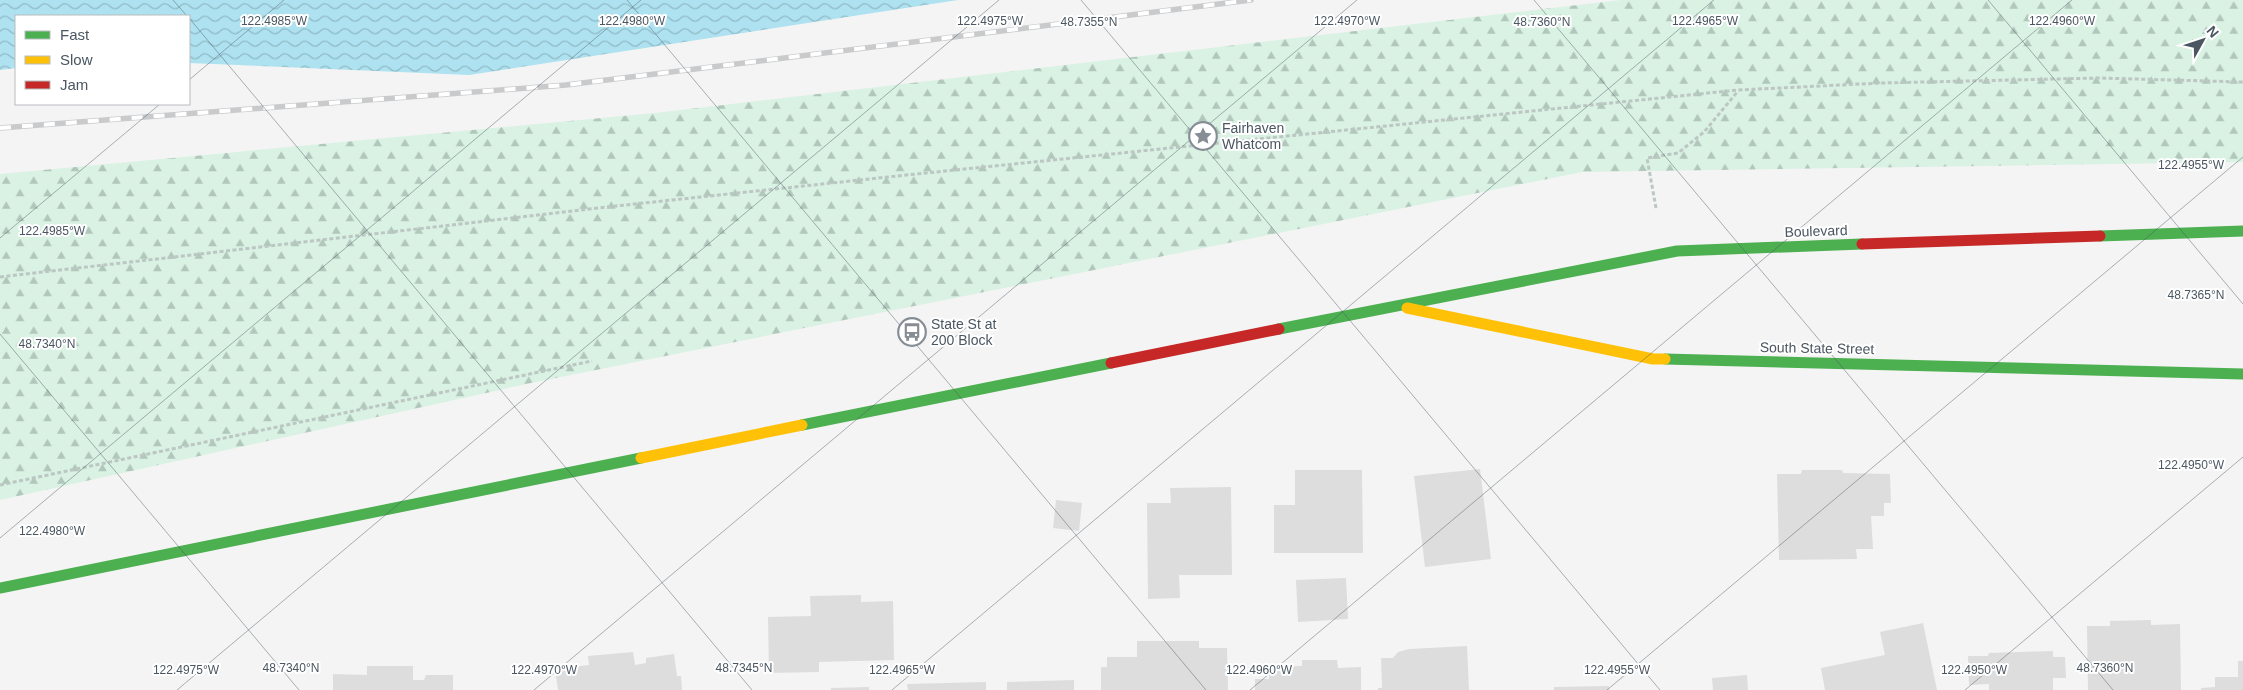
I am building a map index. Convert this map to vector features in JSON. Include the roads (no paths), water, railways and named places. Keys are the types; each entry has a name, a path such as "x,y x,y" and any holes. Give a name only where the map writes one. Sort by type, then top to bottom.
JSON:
{"main road":[{"name":"Boulevard","path":"0,588 1395,305 1677,251 2243,231"},
{"name":"South State Street","path":"1395,305 1653,359 2243,374"}],"water":[{"path":"0,0 958,0 469,75 190,63 190,15 15,15 15,68 0,70"}],"railway":[{"path":"0,128 566,85 1251,0"}],"place":[{"name":"Fairhaven Whatcom","path":"1203,136"},
{"name":"State St at 200 Block","path":"912,332"}]}
